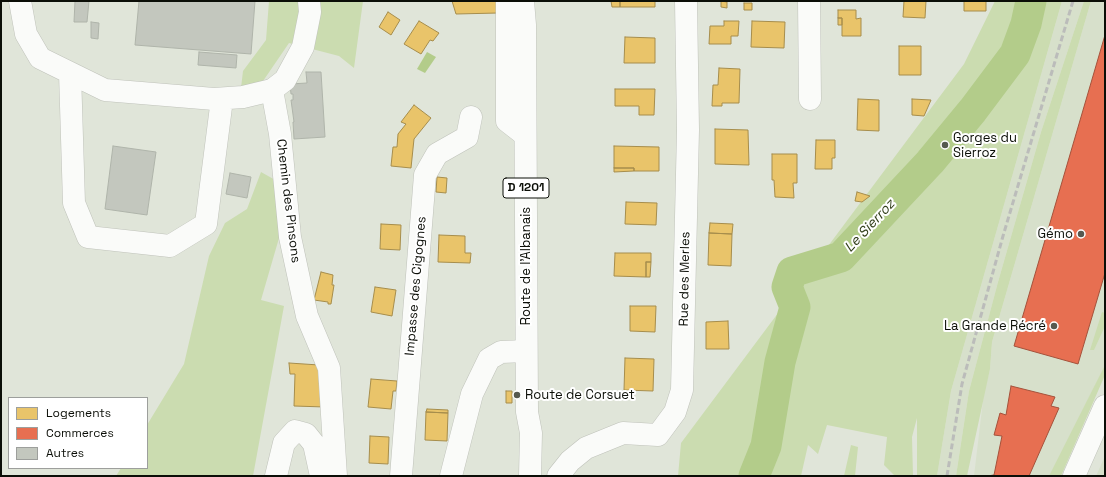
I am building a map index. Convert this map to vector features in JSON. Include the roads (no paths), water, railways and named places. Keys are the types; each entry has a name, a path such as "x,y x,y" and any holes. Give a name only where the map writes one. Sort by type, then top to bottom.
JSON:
{"street":[{"path":"20,1 26,34 40,58 105,90 222,99 243,97 272,90 285,80 303,47 310,12 309,1"},
{"path":"507,1 507,121 525,135"},
{"name":"Route de l'Albanais","path":"523,1 525,25 526,351 527,412 531,433 530,476"},
{"name":"Route de l'Albanais","path":"525,25 532,1"},
{"name":"Rue des Merles","path":"558,476 570,461 586,448 624,433 658,435 675,412 682,390 688,130 686,1"},
{"path":"809,1 810,99"},
{"path":"70,73 74,203 88,237 170,246 206,224 222,99"},
{"name":"Chemin des Pinsons","path":"272,90 280,134 290,237 307,316 329,368 336,476"},
{"name":"Impasse des Cigognes","path":"401,476 425,175 437,154 467,136 471,117"},
{"path":"451,476 472,394 489,359 501,352 526,351"},
{"path":"1074,476 1105,406"},
{"name":"Route de l'Albanais","path":"518,476 519,432 527,412"},
{"path":"276,476 284,443 294,431 306,434 314,444 321,476"},
{"path":"1088,476 1105,438"}],"waterway":[{"name":"Le Sierroz","path":"754,476 766,446 780,362 795,307 787,287 792,272 841,257 930,162 973,110 1015,54 1026,24 1031,1"}],"railway":[{"path":"947,476 962,384 1003,236 1073,1"}],"place":[{"name":"Gorges du Sierroz","path":"945,145"},
{"name":"Gémo","path":"1081,234"},
{"name":"La Grande Récré","path":"1054,326"},
{"name":"Route de Corsuet","path":"517,395"}]}
